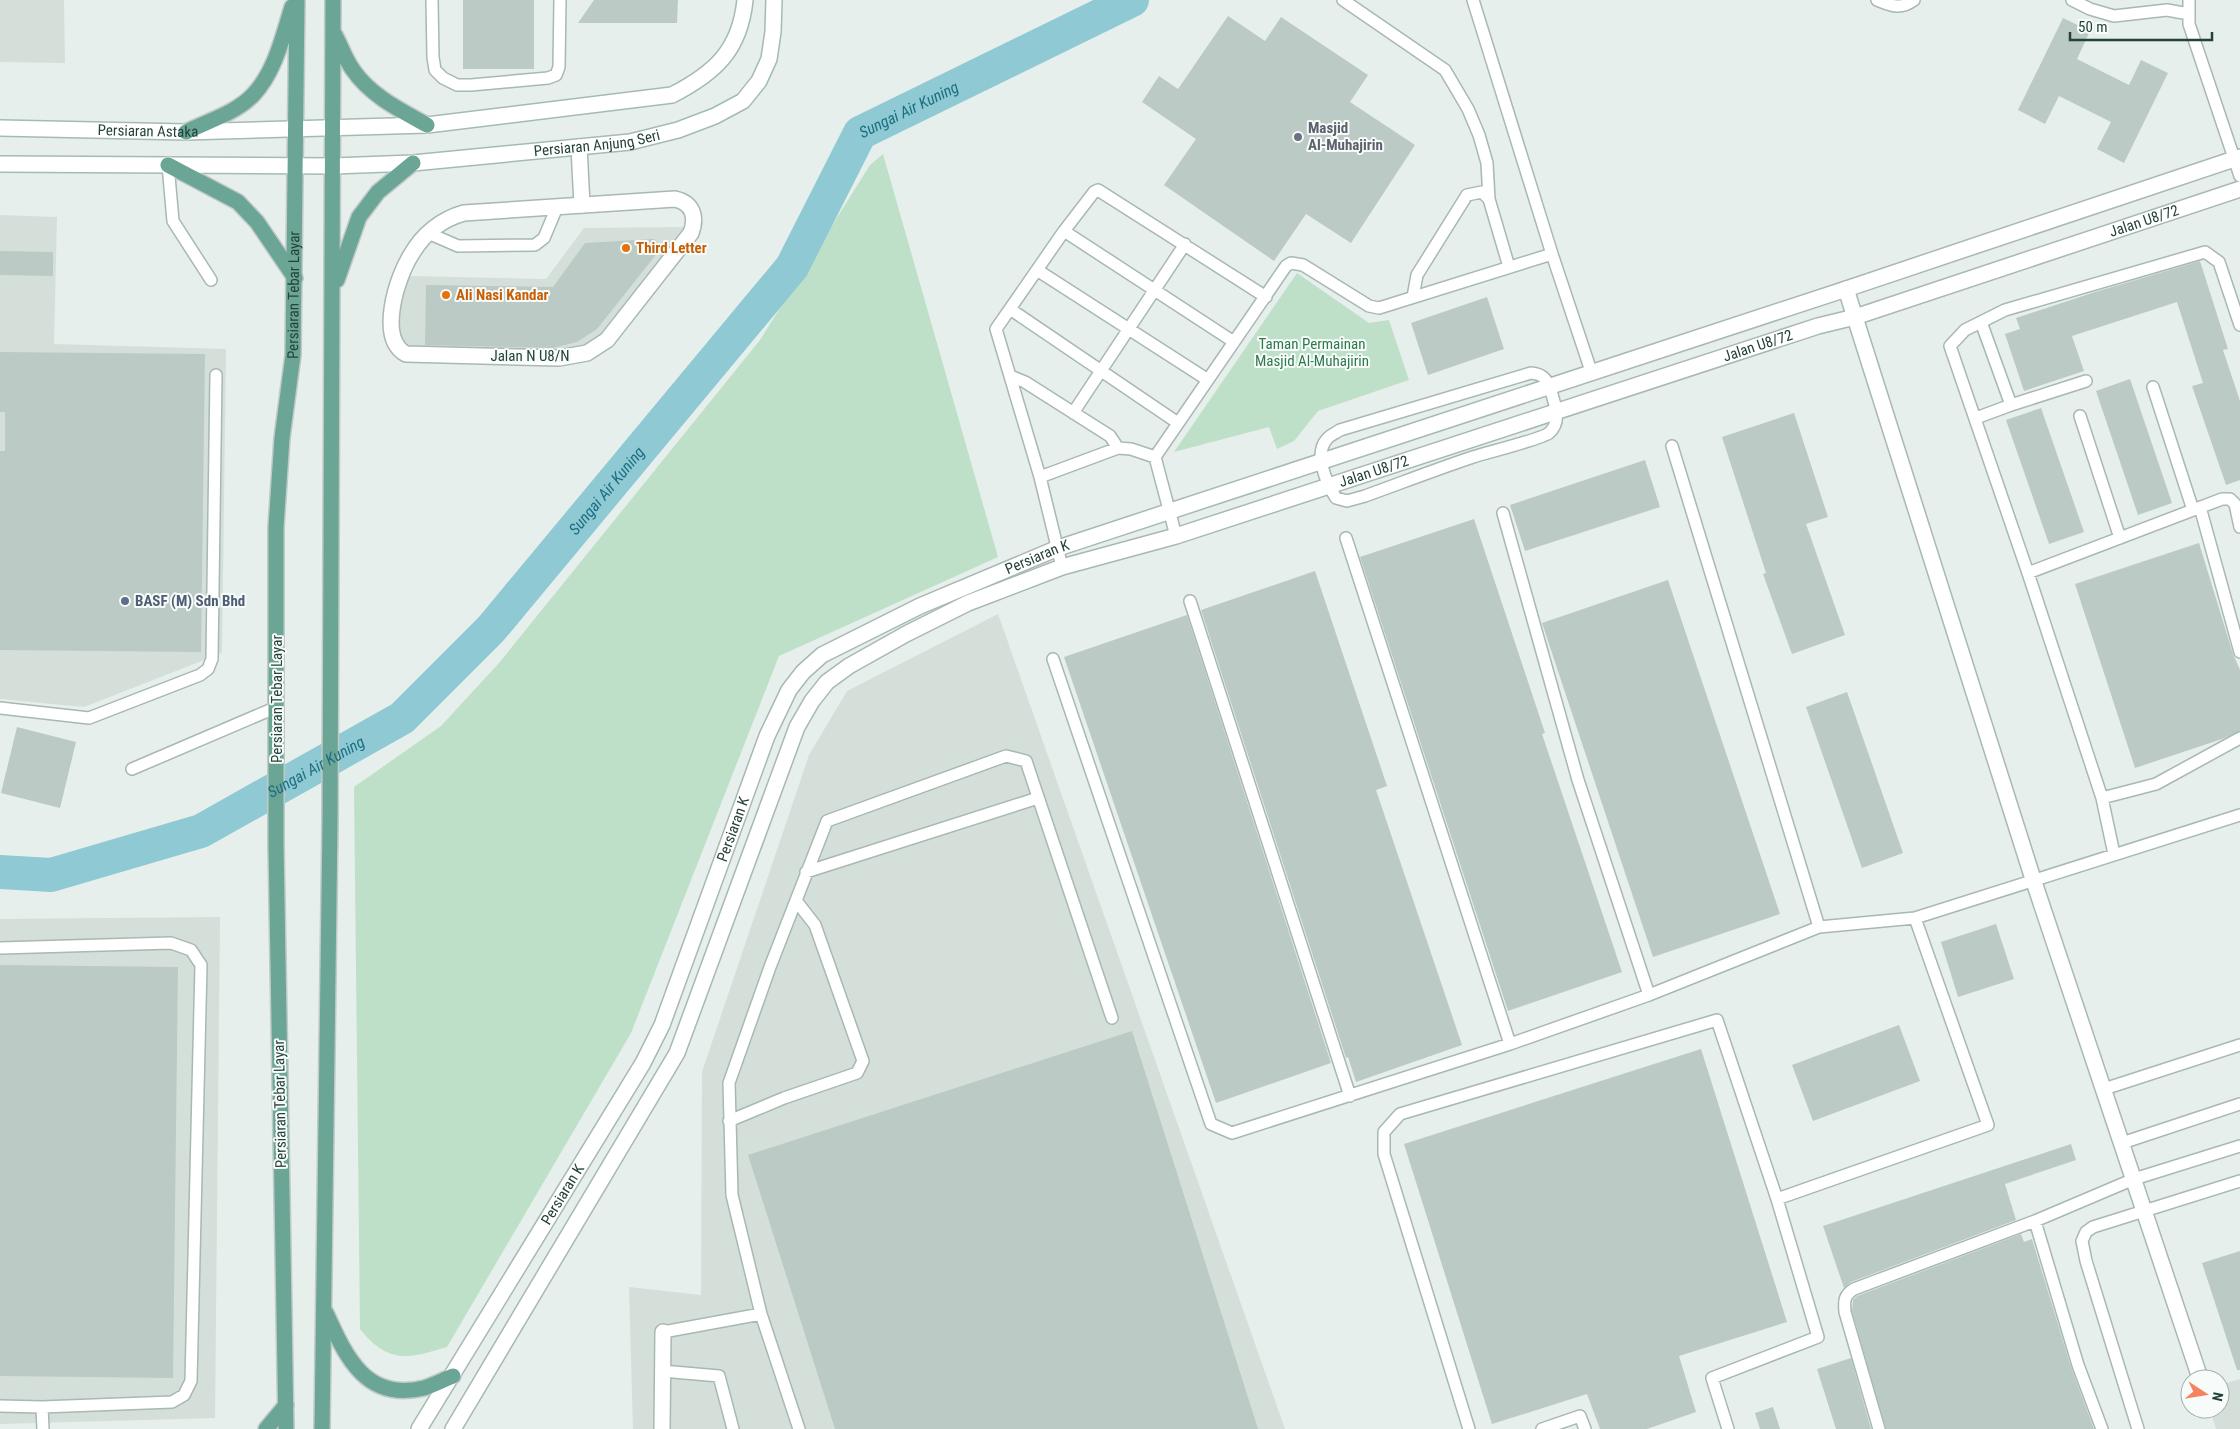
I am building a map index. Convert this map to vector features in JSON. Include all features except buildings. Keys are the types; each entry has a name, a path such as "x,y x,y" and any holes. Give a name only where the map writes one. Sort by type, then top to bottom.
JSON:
{"main road":[{"name":"Persiaran Tebar Layar","path":"286,1429 276,844 276,527 277,484 293,355 296,0"},
{"path":"186,132 235,109 253,95 276,57 296,0"},
{"path":"322,1429 330,822 333,0"},
{"path":"333,31 353,70 374,92 392,106 427,124"},
{"path":"333,293 359,217 378,192 413,163"},
{"path":"168,165 238,202 257,222 295,278"},
{"path":"324,1310 344,1353 361,1375 377,1385 400,1391 424,1388 452,1376"},
{"path":"266,1429 286,1405"}],"street":[{"path":"333,128 427,124 672,95 699,81 720,63 740,30 745,0"},
{"name":"Persiaran Anjung Seri","path":"296,166 413,163 630,142 678,130 715,116 743,101 759,81 769,59 773,32 774,0"},
{"name":"Persiaran Astaka","path":"0,128 186,132 333,128"},
{"path":"579,147 582,205"},
{"name":"Jalan U8/72","path":"1270,477 1846,289 2237,158"},
{"path":"0,164 296,166"},
{"name":"Jalan U8/72","path":"1276,504 1818,326 1855,317 2240,189"},
{"name":"Jalan N U8/N","path":"675,199 690,206 694,223 691,232 607,340 587,354 559,358 406,354 399,350 394,341 392,323 394,300 401,276 411,254 428,233 443,220 464,213 557,207 675,199"},
{"path":"1846,289 2034,879 2197,1369"},
{"name":"Persiaran K","path":"419,1429 643,1063 662,1025 767,736 789,690 803,672 822,655 920,606 1058,548 1270,477"},
{"name":"Persiaran K","path":"453,1429 677,1053 786,756 798,727 812,701 827,682 849,666 906,634 968,603 1062,567 1176,536 1276,504"},
{"path":"662,1429 663,1332"}],"lane":[{"path":"432,0 435,70 452,83 471,86 548,78 556,75 559,66 560,0"},
{"path":"1343,0 1445,70 1468,109 1479,135 1487,163 1489,199 1509,267"},
{"path":"1473,0 1552,254 1591,371"},
{"path":"1877,0 1892,7 1904,6 1914,0"},
{"path":"2072,0 2090,9 2114,16 2167,10 2189,14"},
{"path":"2189,0 2188,24 2237,158 2240,176"},
{"path":"168,165 173,221 211,280"},
{"path":"1062,567 1040,477 996,328 1064,231 1094,192 1098,190 1266,297"},
{"path":"1413,297 1417,275 1467,195 1482,192 1489,199"},
{"path":"428,233 458,246 535,245 544,238 557,207"},
{"path":"1064,231 1234,342"},
{"path":"1073,413 1185,244"},
{"path":"2114,854 2102,798 1976,418 1950,346 1965,330 2005,310 2205,252 2219,262 2240,325"},
{"path":"1176,536 1155,457 1286,266 1291,263 1303,266 1369,306 1380,308 1552,254"},
{"path":"1037,270 1208,380"},
{"path":"1010,309 1178,423"},
{"path":"1981,322 2011,405"},
{"path":"1329,487 1321,460 1323,445 1327,438 1340,430 1531,373 1544,376 1549,385 1557,412"},
{"path":"0,708 89,718 200,675 208,669 212,659 216,375"},
{"path":"1010,376 1025,382 1110,436 1118,448"},
{"path":"1976,418 2086,381"},
{"path":"2153,386 2197,508 2240,652"},
{"path":"2080,416 2120,538"},
{"path":"1672,446 1818,927"},
{"path":"1040,477 1118,448 1131,449 1155,457"},
{"path":"2028,573 2222,499 2230,499 2235,504 2239,519"},
{"path":"1503,513 1578,780 1650,995"},
{"path":"1346,538 1510,1044"},
{"path":"1190,601 1350,1096"},
{"path":"1053,659 1211,1124 1232,1133 1510,1044 1650,995 1818,927 1915,918 2240,815"},
{"path":"132,769 277,715"},
{"path":"2102,798 2156,784 2240,738"},
{"path":"800,1429 761,1314 732,1195 729,1083 770,967 797,902 806,872 827,821 1006,756 1026,761 1112,1018"},
{"path":"806,872 1038,798"},
{"path":"729,1121 784,1098 857,1073 863,1060 815,925 797,902"},
{"path":"1777,1199 1988,1125 1915,918"},
{"path":"0,948 171,943 191,950 201,965 191,1381 184,1395 172,1402 42,1407 0,1406"},
{"path":"1469,1429 1384,1154 1384,1132 1400,1114 1717,1020 1777,1199 1818,1337 1712,1378 1728,1429"},
{"path":"2104,1089 2240,1044"},
{"path":"2122,1143 2240,1104"},
{"path":"1879,1429 1845,1312 1844,1300 1847,1293 2035,1221 2134,1179 2240,1146"},
{"path":"2138,1429 2093,1288 2082,1241 2086,1232 2093,1227 2240,1180"},
{"path":"2035,1221 2078,1365 2102,1429"},
{"path":"663,1332 761,1314"},
{"path":"662,1371 719,1376 733,1429"},
{"path":"42,1407 43,1429"},
{"path":"1542,1429 1580,1416 1585,1429"}],"shaded area":[{"path":"0,0 64,0 65,63 0,62"},
{"path":"0,215 57,217 54,344 226,349 222,653 84,707 0,699"},
{"path":"685,227 598,339 584,347 561,350 407,347 401,340 398,320 409,276 546,279 584,228"},
{"path":"998,614 1285,1429 633,1429 629,1287 701,1295 702,1072 809,755 847,691"},
{"path":"220,917 215,1418 0,1424 0,919"},
{"path":"2240,1379 2240,1429 2216,1429 2213,1419 2230,1419 2230,1382"}],"green space":[{"path":"883,154 998,557 779,656 631,1033 447,1347 410,1356 399,1356 390,1353 370,1340 360,1329 354,787 441,726 499,663 760,340 870,165"},
{"name":"Taman Permainan Masjid Al-Muhajirin","path":"1297,273 1369,323 1389,320 1409,380 1318,411 1294,441 1277,449 1269,427 1174,452"}],"waterway":[{"name":"Sungai Air Kuning","path":"0,872 51,875 201,831 402,718 491,629 792,267 860,133 1132,0"}],"place":[{"name":"Masjid Al-Muhajirin","path":"1298,137"},
{"name":"Third Letter","path":"626,248"},
{"name":"Ali Nasi Kandar","path":"446,295"},
{"name":"BASF (M) Sdn Bhd","path":"125,601"}]}
